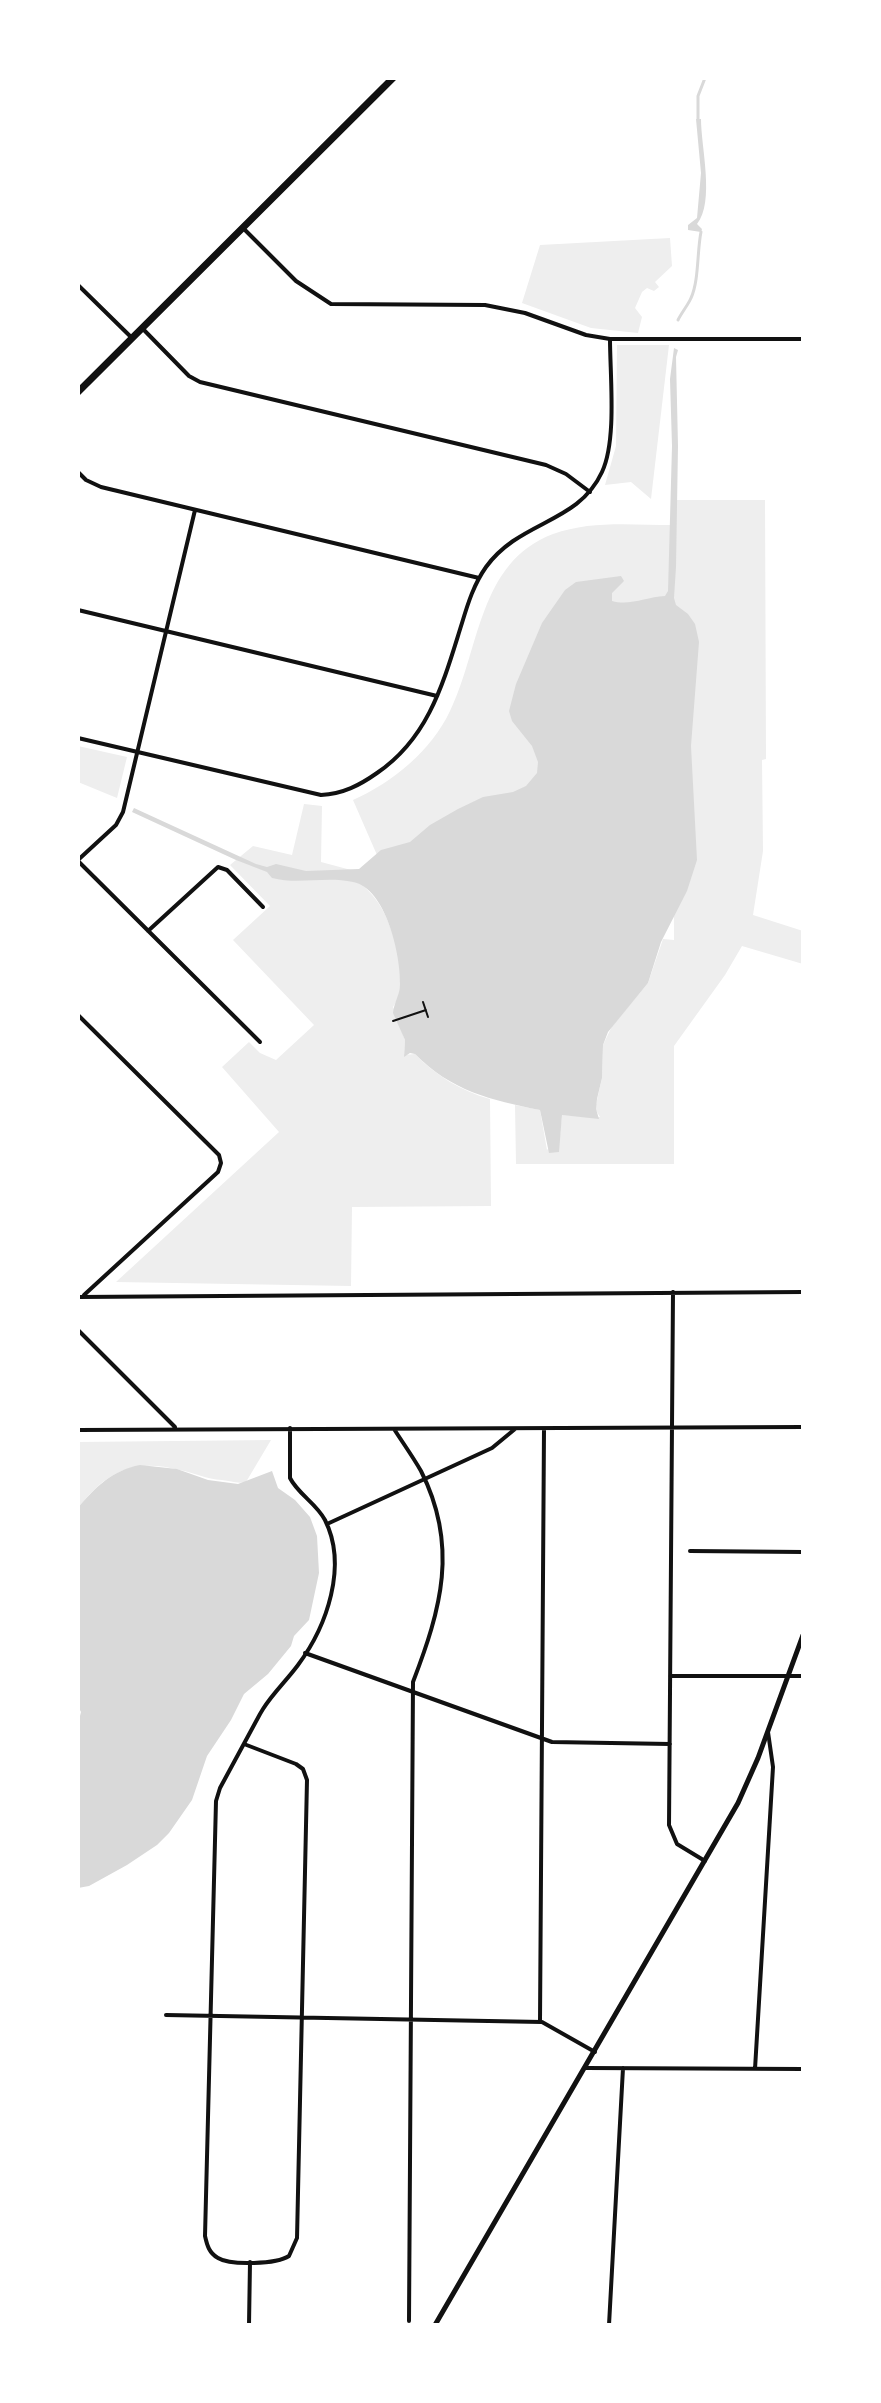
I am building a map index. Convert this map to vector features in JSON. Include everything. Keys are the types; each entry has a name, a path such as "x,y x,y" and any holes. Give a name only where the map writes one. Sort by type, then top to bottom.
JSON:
{"main road":[{"path":"78,392 393,78"}],"street":[{"path":"242,227 296,281 331,304 485,305 525,313 586,335 610,339 803,339"},
{"path":"78,285 132,338"},
{"path":"142,328 189,376 200,382 546,465 566,474 590,492"},
{"path":"78,738 310,793 330,795 354,788 397,758 420,731 438,696 471,594 492,559 529,529 570,510 590,492 602,473 609,446 610,339"},
{"path":"78,472 101,487 479,578"},
{"path":"195,510 119,820 78,861 260,1042"},
{"path":"78,610 438,696"},
{"path":"148,931 213,870 220,867 227,870 263,907"},
{"path":"78,1015 219,1155 221,1163 218,1172 80,1297"},
{"path":"673,1292 670,1832 679,1846 705,1861"},
{"path":"80,1297 803,1292"},
{"path":"78,1330 177,1429"},
{"path":"78,1430 803,1427"},
{"path":"244,1744 296,1764 306,1776 296,2242 292,2253 282,2260 250,2262 220,2259 211,2253 206,2240 216,1801 244,1744 266,1703 305,1653 324,1613 334,1579 335,1554 327,1524 314,1504 290,1478 290,1428"},
{"path":"394,1429 424,1479 439,1523 443,1570 438,1610 413,1682 409,2321"},
{"path":"327,1524 492,1448 515,1429"},
{"path":"540,2021 544,1429"},
{"path":"690,1551 803,1552"},
{"path":"435,2325 742,1795 803,1635"},
{"path":"305,1653 552,1742 670,1744"},
{"path":"670,1676 803,1676"},
{"path":"755,2069 773,1767 768,1732"},
{"path":"166,2015 540,2021 595,2052"},
{"path":"586,2068 803,2069"},
{"path":"609,2325 623,2068"},
{"path":"249,2325 250,2262"}],"path":[{"path":"423,1002 428,1017"},
{"path":"393,1021 426,1010"}],"shaded area":[{"path":"696,119 701,119 706,174 705,202 697,224 701,232 688,230 688,225 697,218 701,173"},
{"path":"670,238 672,266 655,282 659,287 654,291 647,288 642,292 635,308 642,317 638,333 591,328 522,303 540,245"},
{"path":"617,345 669,345 651,499 631,482 605,485 616,446"},
{"path":"674,348 678,350 678,446 674,598 676,605 695,624 699,642 691,746 697,860 687,891 661,942 648,983 608,1032 603,1045 602,1078 596,1109 599,1119 562,1115 559,1152 549,1153 540,1110 473,1092 443,1077 415,1054 404,1057 405,1040 393,1013 400,984 398,957 383,910 365,887 343,880 292,881 272,878 267,872 132,812 134,808 267,867 276,864 306,871 359,869 381,850 410,842 430,825 458,809 483,797 513,792 526,786 537,773 538,762 532,746 512,721 509,711 516,684 542,623 565,590 576,582 621,576 624,581 612,593 612,601 632,602 665,596 668,591 672,446 670,379"},
{"path":"673,500 765,500 766,759 762,760 763,851 753,915 803,931 803,964 742,946 674,1046 674,1164 516,1164 515,1105 540,1110 547,1150 560,1135 562,1115 600,1117 595,1109 602,1078 603,1045 612,1026 648,983 663,939 674,940 673,660 590,809 387,878 353,800 409,764 442,726 460,687 495,586 509,565 528,547 553,534 582,527 673,525"},
{"path":"78,746 127,757 117,798 78,782"},
{"path":"304,804 322,806 321,862 351,870 379,904 390,926 398,955 401,984 393,1007 405,1040 404,1055 415,1054 449,1081 490,1099 491,1206 352,1207 351,1286 116,1282 279,1132 222,1067 249,1042 260,1053 276,1060 314,1025 233,940 270,906 230,865 253,846 292,855"},
{"path":"271,1440 246,1482 237,1483 163,1467 135,1467 111,1477 78,1508 78,1442"},
{"path":"140,1465 177,1469 208,1480 238,1484 272,1471 278,1488 295,1500 310,1517 317,1536 319,1573 309,1620 268,1674 244,1694 207,1756 192,1800 169,1833 127,1865 89,1886 78,1888 78,1724 81,1712 78,1706 78,1508 105,1480"}],"waterway":[{"path":"698,119 698,96 705,78"},
{"path":"678,320 694,291 701,232"}]}
